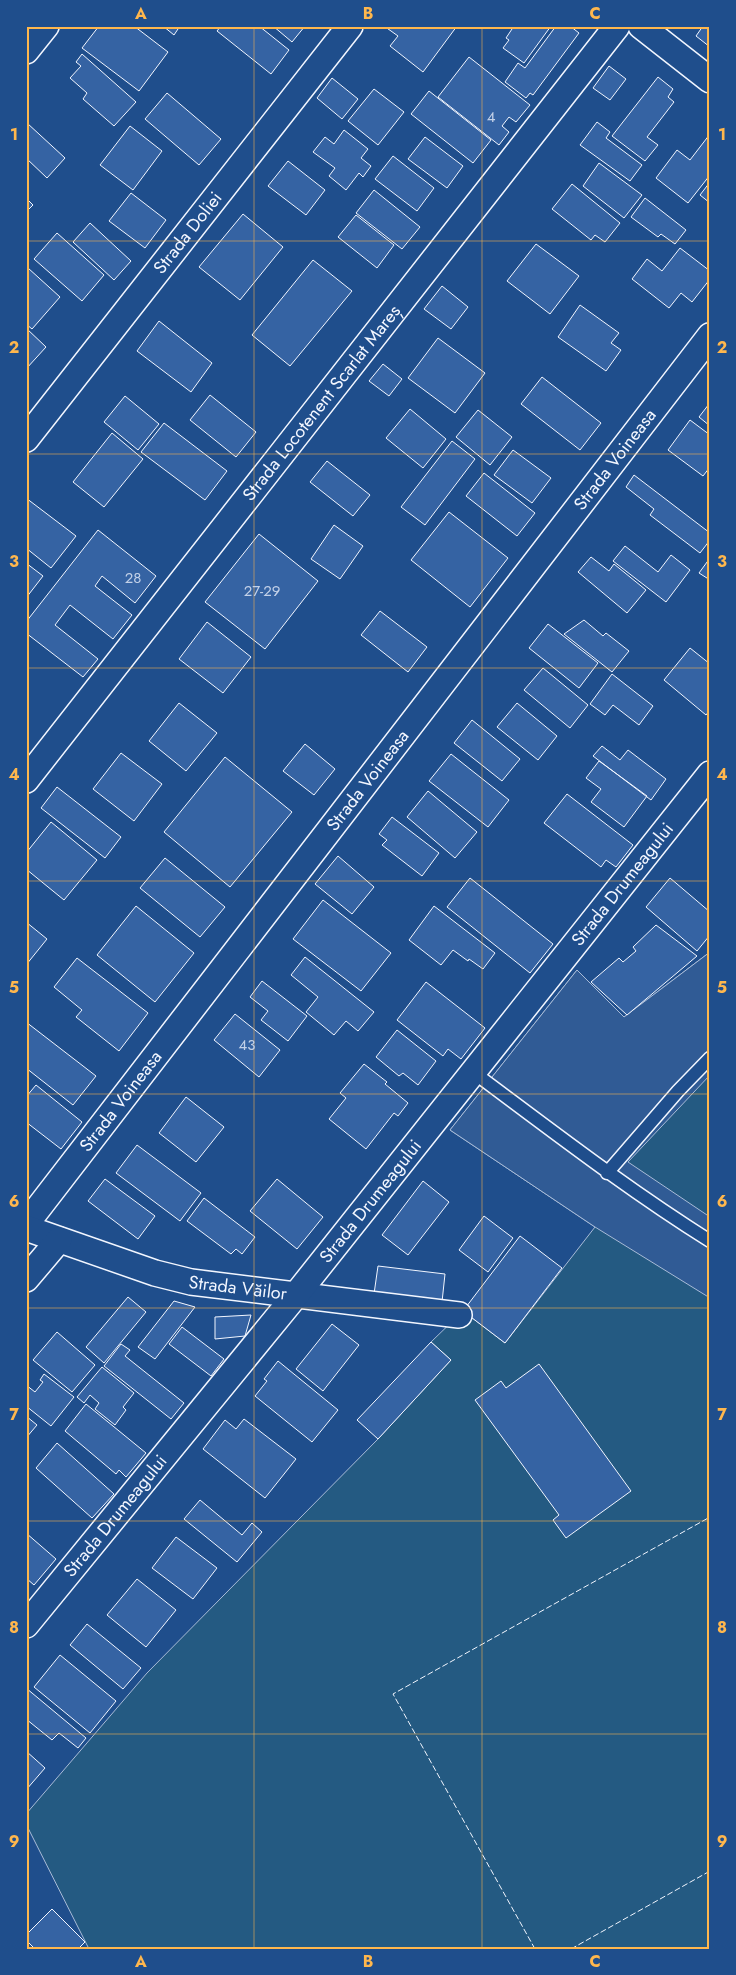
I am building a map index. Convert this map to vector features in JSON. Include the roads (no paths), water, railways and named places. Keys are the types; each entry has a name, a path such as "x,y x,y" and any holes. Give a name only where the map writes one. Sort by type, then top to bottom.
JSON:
{"street":[{"path":"26,51 46,26"},
{"name":"Strada Doliei","path":"26,439 350,26"},
{"name":"Strada Locotenent Scarlat Mareș","path":"26,780 617,26"},
{"path":"641,26 710,80"},
{"name":"Strada Voineasa","path":"26,1224 710,336"},
{"name":"Strada Drumeagului","path":"26,1625 296,1295 710,774"},
{"name":"Strada Văilor","path":"26,1228 155,1273 192,1282 459,1315"},
{"path":"26,1278 59,1240"}],"lane":[{"path":"607,1173 678,1091 710,1058"},
{"path":"473,1072 607,1173 710,1241"}]}
